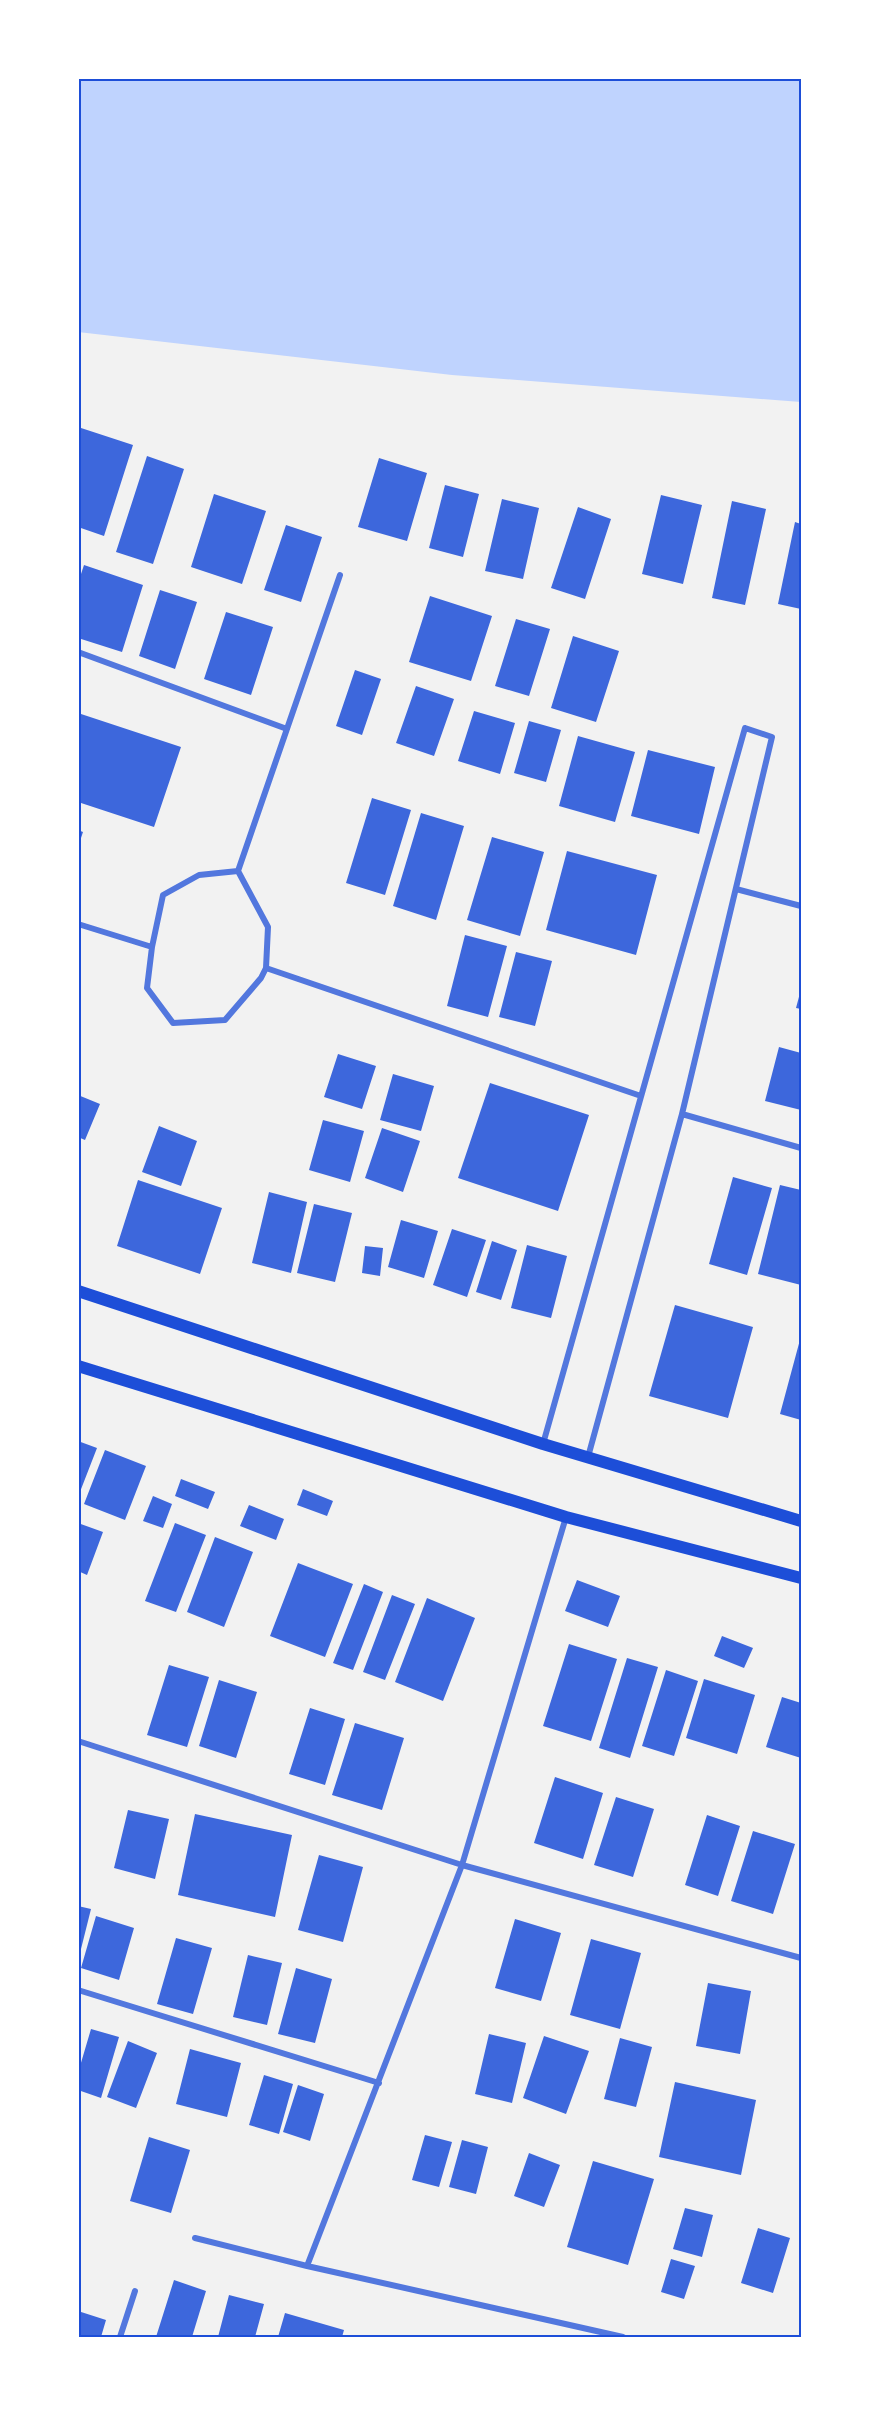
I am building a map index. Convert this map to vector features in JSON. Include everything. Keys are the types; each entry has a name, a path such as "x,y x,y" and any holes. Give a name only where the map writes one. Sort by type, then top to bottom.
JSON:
{"main road":[{"path":"78,1291 543,1444 801,1521"},
{"path":"78,1366 566,1517 801,1578"}],"street":[{"path":"238,871 199,875 163,895 152,947 147,987 173,1023 225,1020 261,978 266,968 268,927 238,871 340,575"},
{"path":"78,652 286,729"},
{"path":"543,1444 745,728 772,737 682,1114 588,1458"},
{"path":"736,889 801,906"},
{"path":"78,924 152,947"},
{"path":"266,968 641,1096"},
{"path":"682,1114 801,1148"},
{"path":"307,2266 462,1865 566,1517"},
{"path":"78,1741 462,1865 801,1958"},
{"path":"78,1990 379,2083"},
{"path":"195,2238 307,2266 623,2337"},
{"path":"120,2337 135,2291"}],"water":[{"path":"78,78 801,78 801,402 452,375 78,332"}],"building":[{"path":"78,427 133,445 104,536 78,527"},
{"path":"147,456 184,469 153,564 116,552"},
{"path":"379,458 427,473 407,541 358,527"},
{"path":"445,485 479,494 463,557 429,548"},
{"path":"214,494 266,511 242,584 191,567"},
{"path":"661,495 702,505 683,584 642,574"},
{"path":"502,499 539,508 523,579 485,571"},
{"path":"732,501 766,509 745,605 712,598"},
{"path":"578,507 611,519 585,599 551,588"},
{"path":"795,522 801,524 801,609 778,604"},
{"path":"286,525 322,537 301,602 264,590"},
{"path":"84,565 143,585 122,652 78,638 78,583"},
{"path":"160,590 197,602 175,669 139,656"},
{"path":"430,596 492,616 471,681 409,662"},
{"path":"226,612 273,627 251,695 204,679"},
{"path":"516,619 550,629 529,696 495,686"},
{"path":"573,636 619,651 596,722 551,708"},
{"path":"355,670 381,679 362,735 336,726"},
{"path":"416,686 454,699 434,756 396,743"},
{"path":"474,711 515,723 500,774 458,761"},
{"path":"78,713 181,747 154,827 78,802"},
{"path":"529,721 561,730 546,782 514,773"},
{"path":"578,736 635,752 615,822 559,806"},
{"path":"648,750 715,767 699,834 631,816"},
{"path":"372,798 411,810 385,895 346,883"},
{"path":"421,813 464,826 436,920 393,906"},
{"path":"78,830 83,832 78,847"},
{"path":"492,837 544,852 520,936 467,920"},
{"path":"567,851 657,875 636,955 546,930"},
{"path":"465,935 507,946 488,1017 447,1006"},
{"path":"516,952 552,961 535,1026 499,1017"},
{"path":"801,993 801,1009 796,1008"},
{"path":"779,1047 801,1053 801,1110 765,1101"},
{"path":"338,1054 376,1066 362,1109 324,1097"},
{"path":"393,1074 434,1086 421,1131 380,1120"},
{"path":"490,1083 589,1115 558,1211 458,1178"},
{"path":"78,1095 100,1104 85,1140 78,1137"},
{"path":"323,1120 364,1131 350,1182 309,1170"},
{"path":"159,1126 197,1141 181,1186 142,1172"},
{"path":"382,1128 420,1141 403,1192 365,1178"},
{"path":"733,1177 772,1188 747,1275 709,1264"},
{"path":"138,1180 222,1208 200,1274 117,1246"},
{"path":"780,1185 801,1190 801,1285 758,1274"},
{"path":"269,1192 307,1202 291,1273 252,1263"},
{"path":"314,1204 352,1213 335,1282 297,1273"},
{"path":"401,1220 438,1231 424,1278 388,1267"},
{"path":"452,1229 486,1240 467,1297 433,1285"},
{"path":"492,1241 517,1250 501,1300 476,1292"},
{"path":"527,1245 567,1256 551,1318 511,1308"},
{"path":"365,1246 383,1248 380,1276 362,1273"},
{"path":"675,1305 753,1327 728,1418 649,1396"},
{"path":"801,1336 801,1420 780,1414"},
{"path":"78,1441 97,1448 78,1497"},
{"path":"105,1450 146,1466 125,1520 84,1504"},
{"path":"181,1479 215,1492 208,1509 175,1496"},
{"path":"303,1489 333,1501 327,1516 297,1505"},
{"path":"153,1496 172,1504 163,1528 143,1521"},
{"path":"249,1505 284,1519 276,1540 240,1526"},
{"path":"78,1523 103,1532 87,1575 78,1571"},
{"path":"175,1523 206,1535 176,1612 145,1601"},
{"path":"215,1537 253,1552 224,1627 187,1612"},
{"path":"298,1563 353,1584 325,1657 270,1636"},
{"path":"577,1580 620,1596 608,1627 565,1611"},
{"path":"364,1584 383,1592 353,1670 333,1663"},
{"path":"392,1595 415,1604 385,1680 363,1672"},
{"path":"427,1598 475,1618 443,1701 395,1682"},
{"path":"722,1636 753,1648 744,1668 714,1656"},
{"path":"569,1644 617,1659 591,1741 543,1726"},
{"path":"627,1658 658,1667 630,1758 599,1748"},
{"path":"169,1665 209,1677 187,1747 147,1735"},
{"path":"666,1670 698,1681 674,1756 642,1746"},
{"path":"704,1679 755,1695 737,1754 686,1738"},
{"path":"219,1680 257,1692 236,1758 199,1746"},
{"path":"782,1697 801,1703 801,1758 766,1747"},
{"path":"310,1708 345,1719 325,1785 289,1774"},
{"path":"355,1723 404,1738 382,1810 332,1795"},
{"path":"555,1777 603,1793 583,1859 534,1843"},
{"path":"616,1797 654,1809 633,1877 594,1865"},
{"path":"128,1810 169,1819 155,1879 114,1868"},
{"path":"195,1814 292,1835 275,1917 178,1895"},
{"path":"707,1815 740,1826 718,1896 685,1885"},
{"path":"753,1831 795,1844 773,1914 731,1901"},
{"path":"319,1855 363,1867 343,1942 298,1930"},
{"path":"78,1906 91,1909 79,1957 78,1957"},
{"path":"96,1916 134,1928 119,1980 81,1968"},
{"path":"515,1919 561,1933 541,2001 495,1988"},
{"path":"176,1938 212,1948 193,2014 157,2004"},
{"path":"591,1939 641,1953 620,2029 570,2015"},
{"path":"248,1955 282,1963 267,2025 233,2017"},
{"path":"296,1968 332,1979 315,2043 278,2034"},
{"path":"708,1983 751,1991 740,2054 696,2046"},
{"path":"91,2029 119,2037 101,2098 78,2090 78,2073"},
{"path":"489,2034 526,2043 512,2103 475,2094"},
{"path":"544,2036 589,2051 566,2114 523,2098"},
{"path":"620,2038 652,2047 636,2107 604,2099"},
{"path":"128,2041 157,2053 136,2108 107,2097"},
{"path":"190,2049 241,2063 227,2117 176,2104"},
{"path":"264,2075 293,2084 279,2134 249,2125"},
{"path":"675,2082 756,2100 741,2175 659,2157"},
{"path":"298,2085 324,2094 310,2141 283,2132"},
{"path":"425,2135 452,2142 439,2187 412,2180"},
{"path":"149,2137 190,2150 171,2213 130,2201"},
{"path":"462,2140 488,2147 476,2194 449,2187"},
{"path":"529,2153 560,2165 544,2207 514,2196"},
{"path":"593,2161 654,2179 628,2265 567,2247"},
{"path":"685,2208 713,2215 702,2257 673,2249"},
{"path":"758,2228 790,2238 773,2293 741,2283"},
{"path":"671,2259 695,2266 684,2299 661,2292"},
{"path":"174,2280 206,2291 192,2337 156,2337"},
{"path":"229,2295 264,2304 255,2337 218,2337"},
{"path":"78,2311 106,2320 101,2337 78,2337"},
{"path":"285,2313 344,2330 342,2337 278,2337"}]}
